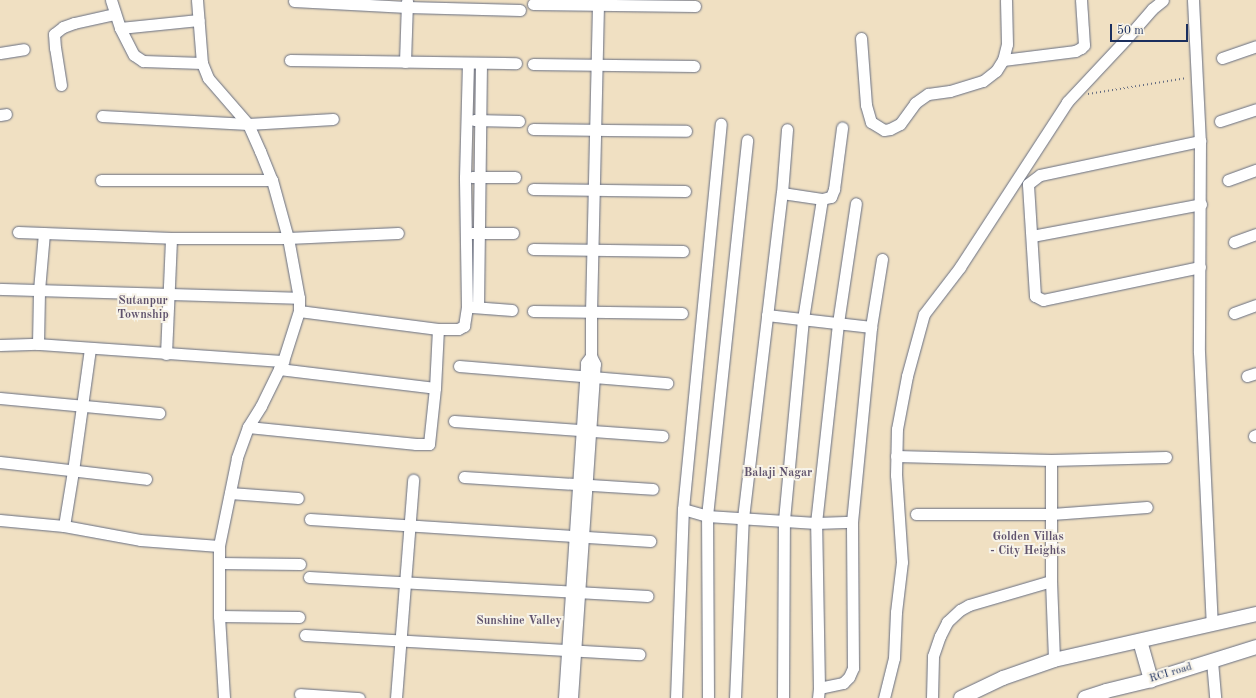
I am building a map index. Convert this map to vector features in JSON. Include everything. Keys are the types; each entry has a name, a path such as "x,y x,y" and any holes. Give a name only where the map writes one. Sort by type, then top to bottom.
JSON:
{"main road":[{"path":"961,698 1003,678 1054,660 1256,614"},
{"path":"1140,641 1151,680"},
{"name":"RCI road","path":"1086,698 1106,691 1151,680 1256,647"}],"street":[{"path":"111,0 120,28 134,55 143,61 202,63"},
{"path":"196,0 202,63 208,78 248,124 272,180 288,238 299,298 299,311 281,365 261,406 248,427 237,458 219,546 219,616 224,698"},
{"path":"862,38 866,105 871,122 884,130 900,124 915,103 928,94 950,91 983,81 996,71 1003,60 1007,44 1006,0"},
{"path":"1003,60 1075,51 1081,48 1084,45 1080,0"},
{"path":"884,698 894,658 896,612 902,562 896,456 897,429 907,376 924,314 960,267 1068,102 1152,9 1163,0"},
{"path":"1193,0 1200,141 1201,204 1199,352 1212,624"},
{"path":"294,1 407,4 520,10"},
{"path":"534,4 598,3 696,6"},
{"path":"564,698 571,650 590,377 586,363 591,356 598,3"},
{"path":"405,62 407,4"},
{"path":"61,85 54,48 54,34 74,23 115,14"},
{"path":"120,28 199,20"},
{"path":"1222,58 1256,46"},
{"path":"0,53 24,49"},
{"path":"290,60 516,63"},
{"path":"468,63 465,234 473,307"},
{"path":"299,311 438,329 458,329 464,326 473,307 479,233 481,63"},
{"path":"533,64 694,66"},
{"path":"1220,121 1256,109"},
{"path":"102,116 248,124 332,119"},
{"path":"468,120 519,121"},
{"path":"676,698 683,509 721,124"},
{"path":"782,193 822,199 831,197 834,189 842,128"},
{"path":"533,129 686,131"},
{"path":"735,698 743,518 782,193 787,129"},
{"path":"708,698 707,516 747,140"},
{"path":"1200,141 1040,175 1028,184 1035,296 1042,300 1200,267"},
{"path":"1228,180 1256,170"},
{"path":"465,177 515,178"},
{"path":"101,180 272,180"},
{"path":"533,189 685,191"},
{"path":"783,698 784,520 804,319 822,199"},
{"path":"856,204 838,323 816,523 819,693 843,683 848,678 853,668 852,522 871,327 882,259"},
{"path":"1032,236 1201,204"},
{"path":"18,232 171,238 288,238 398,232"},
{"path":"38,344 39,290 44,233"},
{"path":"465,234 513,233"},
{"path":"1234,242 1256,234"},
{"path":"166,354 171,238"},
{"path":"533,249 683,251"},
{"path":"0,289 299,298"},
{"path":"1234,313 1256,305"},
{"path":"473,307 512,310"},
{"path":"533,311 592,313 682,313"},
{"path":"767,315 871,327"},
{"path":"248,427 427,444 431,441 438,329"},
{"path":"0,345 38,344 281,365 435,388"},
{"path":"64,526 90,348"},
{"path":"459,366 667,383"},
{"path":"0,398 159,413"},
{"path":"454,421 662,436"},
{"path":"896,456 1051,460 1166,457"},
{"path":"1051,460 1051,581 1054,660"},
{"path":"0,462 73,472 146,479"},
{"path":"464,478 653,489"},
{"path":"396,698 413,480"},
{"path":"230,493 298,498"},
{"path":"916,514 1052,514 1147,507"},
{"path":"683,509 707,516 816,523 852,522"},
{"path":"310,519 650,541"},
{"path":"0,520 64,526 140,540 219,546"},
{"path":"219,563 300,564"},
{"path":"309,577 406,584 647,596"},
{"path":"932,698 933,656 947,622 969,604 1051,581"},
{"path":"219,616 299,617"},
{"path":"305,635 639,654"},
{"path":"571,650 572,698"},
{"path":"1212,661 1215,698"},
{"path":"300,694 359,698"}],"path":[{"path":"1073,96 1197,76"}],"district":[{"name":"Sutanpur Township","path":"143,309"},
{"name":"Balaji Nagar","path":"778,474"},
{"name":"Golden Villas - City Heights","path":"1028,545"},
{"name":"Sunshine Valley","path":"519,622"}]}
